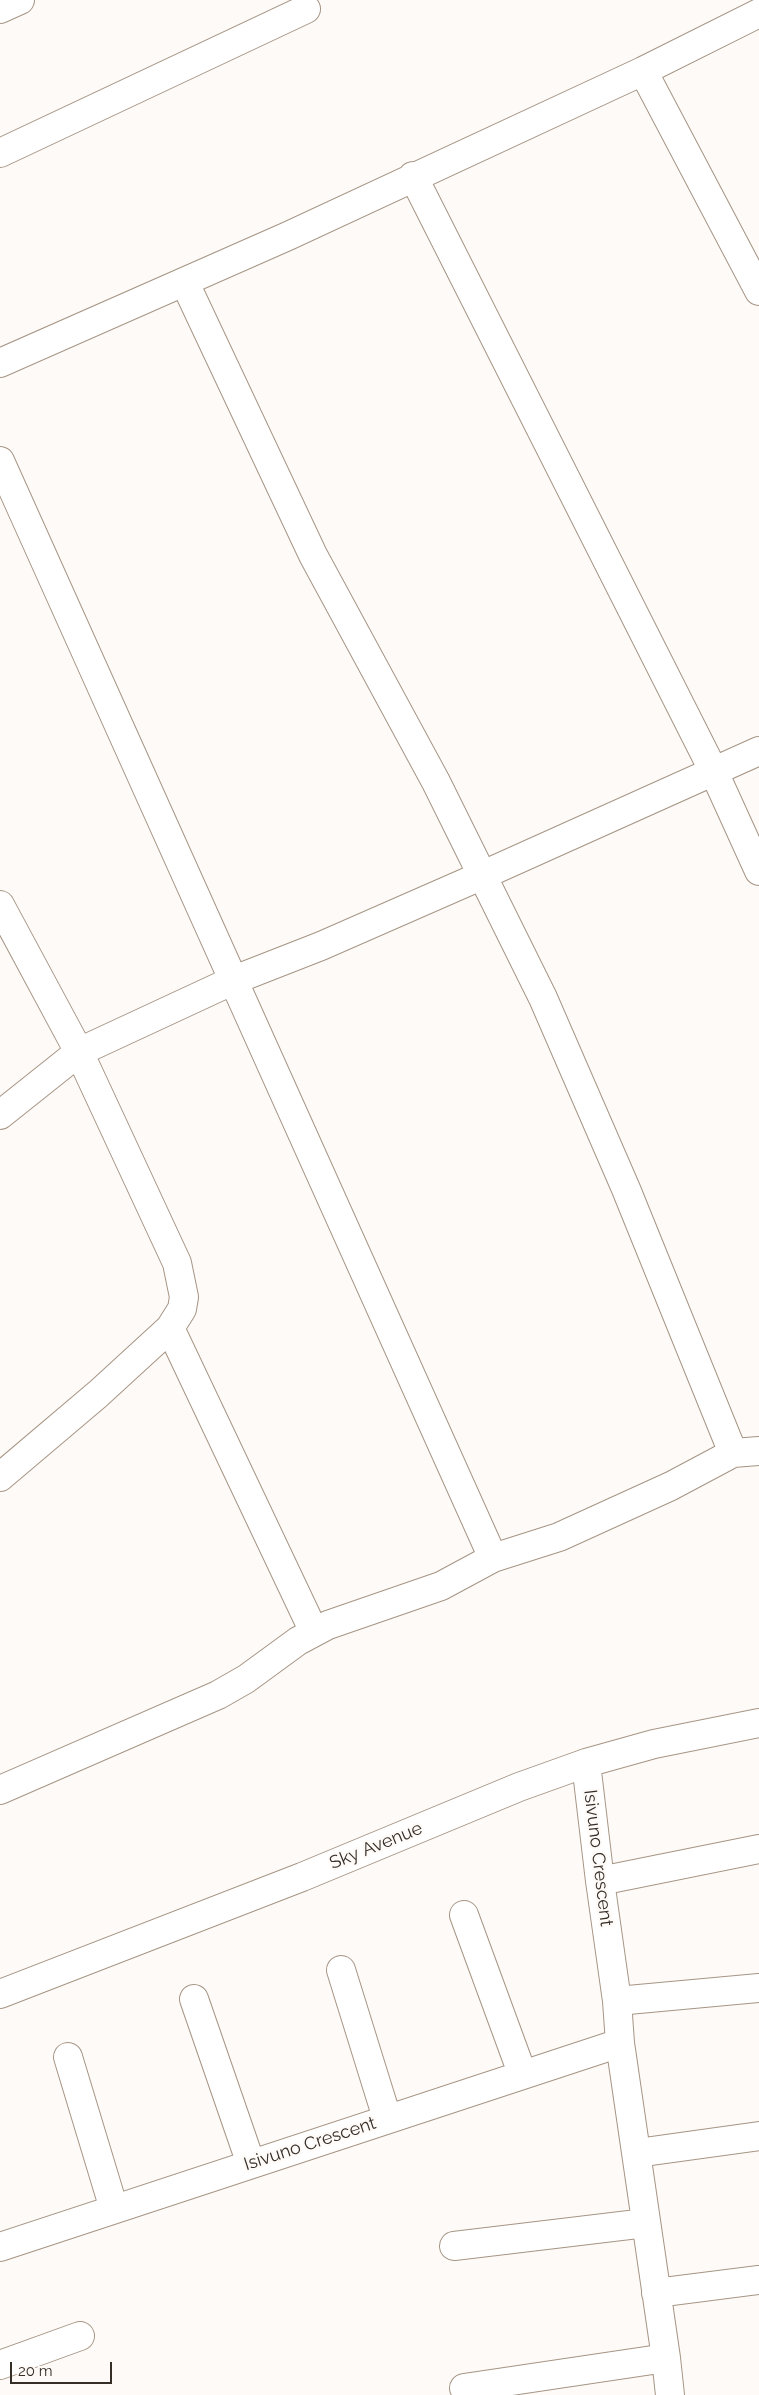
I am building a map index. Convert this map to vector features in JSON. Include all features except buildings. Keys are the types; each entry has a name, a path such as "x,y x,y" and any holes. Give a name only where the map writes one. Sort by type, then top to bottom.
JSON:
{"street":[{"path":"0,9 20,0"},
{"path":"0,154 306,8"},
{"path":"0,363 185,283 643,71 759,13"},
{"path":"643,71 759,291"},
{"path":"413,176 714,772 759,871"},
{"path":"0,1790 218,1695 314,1632 441,1586 493,1558 559,1537 746,1452 626,1189 542,998 483,875 436,782 314,555 185,283"},
{"path":"0,461 493,1558"},
{"path":"0,1115 79,1052 234,980 321,946 759,751"},
{"path":"0,905 79,1052 177,1263 184,1297 182,1310 170,1328 98,1394 0,1477"},
{"path":"170,1328 314,1632"},
{"name":"Sky Avenue","path":"0,1994 302,1877 519,1787 586,1763 654,1744 759,1723"},
{"name":"Isivuno Crescent","path":"586,1763 600,1881 618,2001 620,2043 670,2395"},
{"path":"600,1881 759,1849"},
{"path":"464,1915 522,2073"},
{"path":"341,1970 387,2118"},
{"path":"618,2001 759,1988"},
{"path":"194,1999 252,2164"},
{"name":"Isivuno Crescent","path":"0,2247 522,2073 620,2043"},
{"path":"68,2057 114,2210"},
{"path":"637,2153 759,2136"},
{"path":"454,2246 646,2223"},
{"path":"656,2293 759,2280"},
{"path":"0,2365 80,2336"},
{"path":"464,2388 666,2358"}]}
